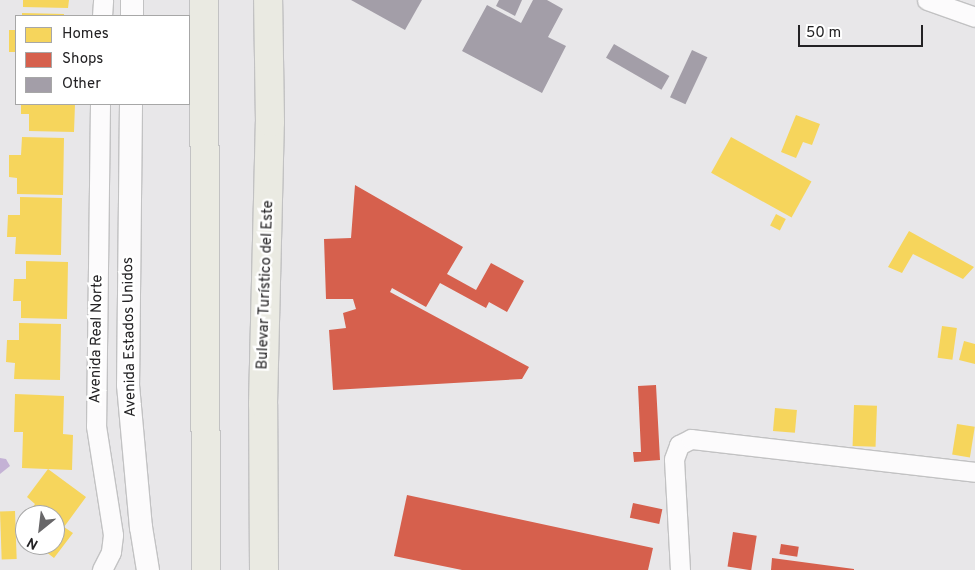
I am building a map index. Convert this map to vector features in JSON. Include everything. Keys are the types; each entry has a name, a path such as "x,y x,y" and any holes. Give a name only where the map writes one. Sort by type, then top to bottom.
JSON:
{"highway":[{"path":"204,0 206,570"},
{"name":"Bulevar Turístico del Este","path":"264,570 263,404 270,122 268,0"}],"street":[{"path":"102,15 103,0"},
{"path":"132,0 132,15"},
{"path":"927,0 975,17"},
{"name":"Avenida Real Norte","path":"100,105 96,426 114,535 112,552 102,570"},
{"name":"Avenida Estados Unidos","path":"131,105 128,385 140,518 148,570"},
{"path":"680,570 674,459 678,446 691,439 975,472"}],"shaded area":[{"path":"0,458 6,459 10,466 0,474"}],"building: Homes":[{"path":"23,0 69,0 68,8 23,7"},
{"path":"22,13 64,14 64,15 22,15"},
{"path":"9,30 15,30 15,52 9,52"},
{"path":"21,105 75,105 74,132 29,131 29,114 21,114"},
{"path":"796,115 820,124 812,145 803,142 796,158 781,152"},
{"path":"22,137 64,138 63,195 17,194 17,178 9,177 9,155 21,155"},
{"path":"731,137 811,182 792,217 711,173"},
{"path":"20,197 62,198 61,255 15,254 16,237 7,237 8,215 20,215"},
{"path":"776,214 786,219 780,231 770,226"},
{"path":"909,231 974,267 963,279 913,254 902,273 888,267"},
{"path":"26,261 68,262 67,319 21,318 21,301 13,301 14,279 26,279"},
{"path":"19,323 61,324 60,380 14,379 15,363 6,362 7,340 19,340"},
{"path":"942,326 957,328 952,360 938,358"},
{"path":"964,341 975,344 975,364 959,360"},
{"path":"15,394 64,396 63,434 73,435 72,470 22,468 23,432 14,432"},
{"path":"854,405 877,406 876,447 853,446"},
{"path":"775,408 797,410 795,433 773,431"},
{"path":"957,424 975,427 970,457 952,455"},
{"path":"48,469 86,497 65,526 65,505 34,505 27,497"},
{"path":"15,511 15,555 17,559 2,559 0,512"},
{"path":"65,528 73,533 65,544"}],"building: Shops":[{"path":"355,185 463,247 447,274 476,290 491,263 524,281 507,312 489,302 486,308 440,283 426,307 392,288 390,292 529,367 522,379 333,390 329,330 346,328 343,313 356,309 353,299 326,299 324,239 351,238"},
{"path":"656,385 660,460 634,462 633,452 641,452 638,386"},
{"path":"407,495 653,548 648,570 462,570 394,556"},
{"path":"633,503 662,509 659,524 630,518"},
{"path":"733,532 757,536 751,570 728,567"},
{"path":"781,544 799,547 797,557 779,554"},
{"path":"772,558 854,569 854,570 771,570"}],"building: Other":[{"path":"351,0 422,0 405,30"},
{"path":"499,0 522,0 515,16 496,6"},
{"path":"533,0 547,0 563,9 548,37 566,46 542,93 462,51 487,5 521,23"},
{"path":"614,44 669,76 661,90 606,58"},
{"path":"692,50 707,57 685,104 670,97"}]}
